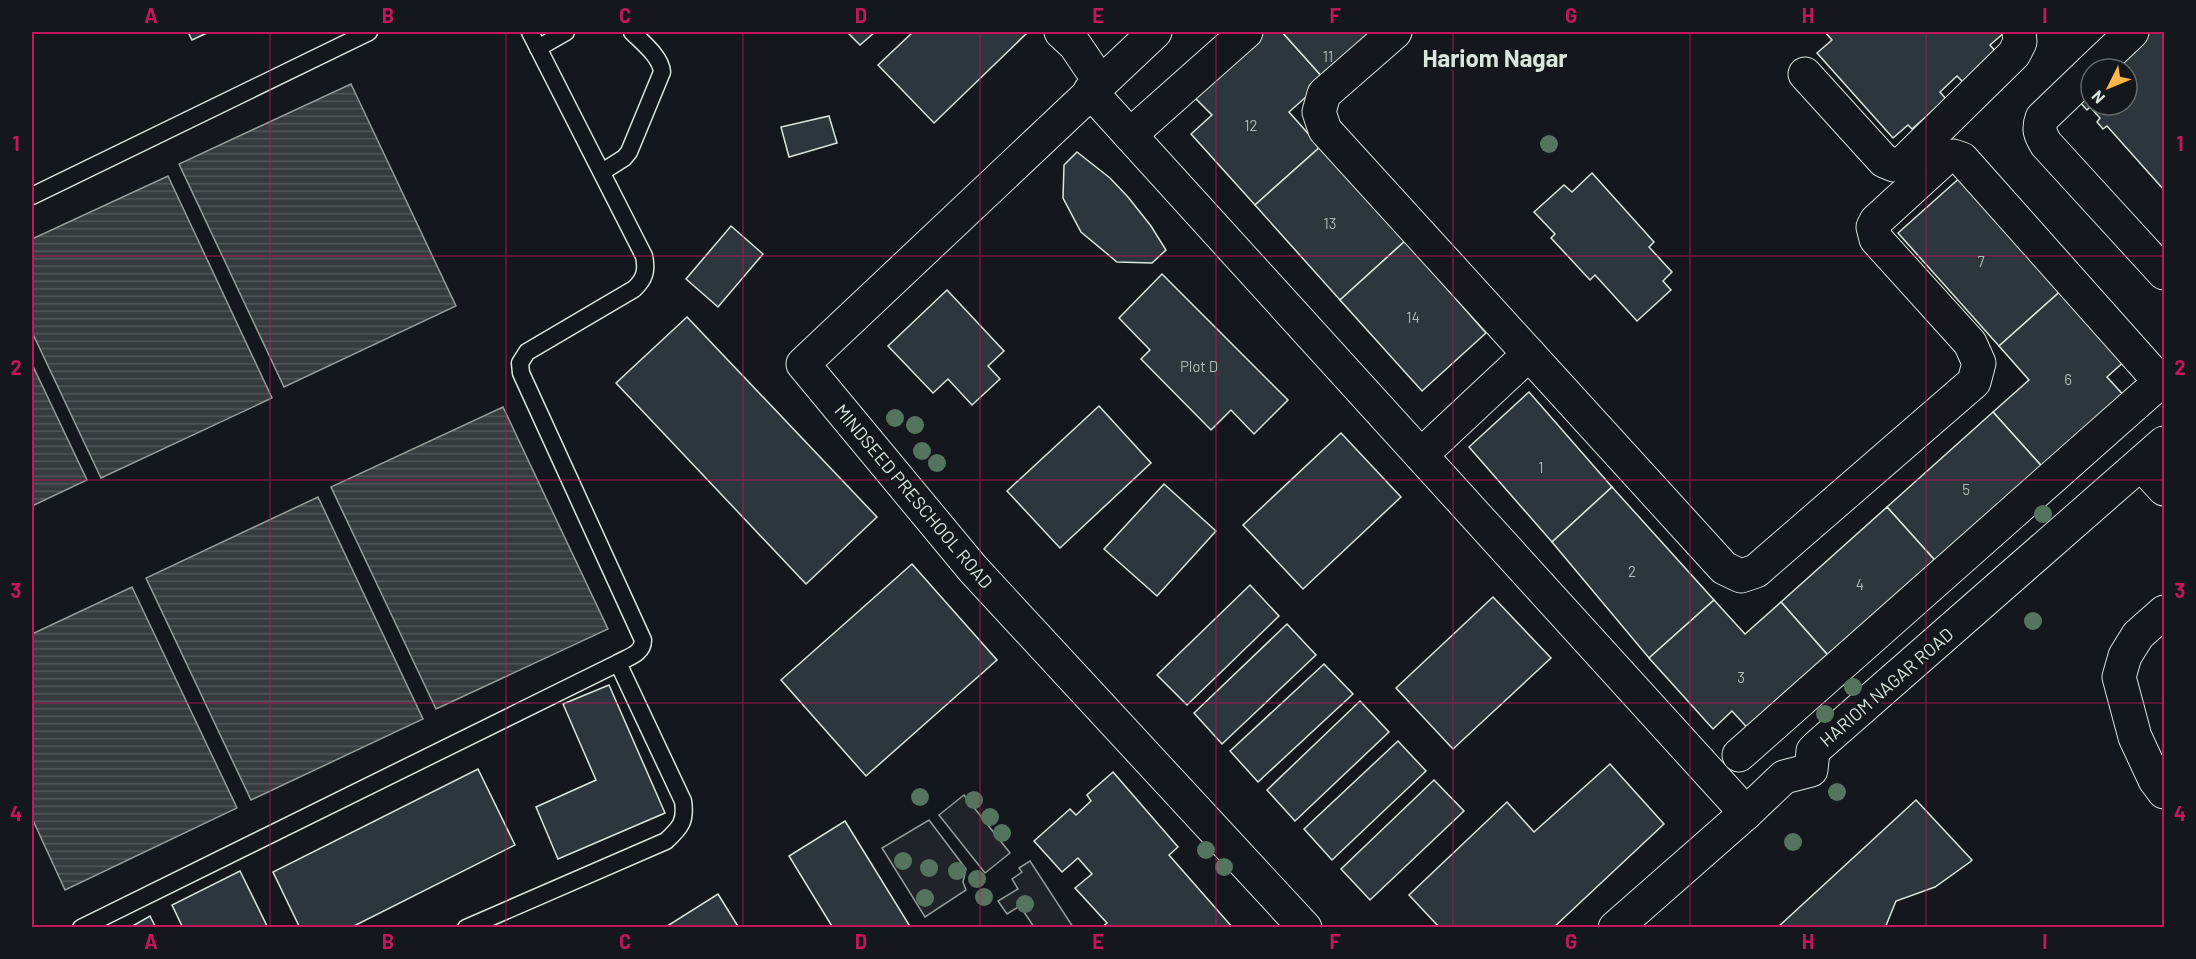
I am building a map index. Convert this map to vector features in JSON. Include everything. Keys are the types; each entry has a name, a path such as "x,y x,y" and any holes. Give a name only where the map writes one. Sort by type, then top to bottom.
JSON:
{"street":[{"path":"1061,32 1075,45 1095,87 1130,135 1746,813"},
{"path":"1095,87 1155,32"},
{"path":"1395,32 1324,94 1318,112 1325,130 1724,567 1741,576 1756,571 1974,382 1979,363 1970,344 1876,239 1874,232 1876,221 1945,158 1953,156 1962,159 2162,384 2089,445 1739,755"},
{"path":"1805,74 1884,161 1894,165 1902,164 2014,54 2020,42 2019,32"},
{"path":"2106,57 2132,32"},
{"path":"1130,135 1236,35"},
{"path":"2079,82 2042,118 2039,126 2040,135 2164,273"},
{"name":"MINDSEED PRESCHOOL ROAD","path":"1095,87 803,364 974,569 1305,927"},
{"path":"1421,455 1528,354"},
{"path":"2089,445 2142,463 2164,489"},
{"name":"HARIOM NAGAR ROAD","path":"1615,927 1784,777 1811,770 1815,749 2142,463"},
{"path":"2021,506 2052,542"},
{"path":"1923,593 1954,627"},
{"path":"2164,612 2138,635 2125,656 2119,677 2135,737 2155,780 2164,792"},
{"path":"1787,713 1815,749"}],"lane":[{"path":"32,196 369,32"},
{"path":"81,927 618,663 637,653 643,645 643,640 521,373 520,363 527,352 634,289 642,283 647,269 644,256 530,32"},
{"path":"538,48 566,32"},
{"path":"602,172 629,153 662,72 662,66 632,32"},
{"path":"466,927 666,841 678,830 685,816 683,801 618,663"}],"shaded area":[{"path":"351,84 456,306 284,387 179,164"},
{"path":"168,176 272,398 101,478 32,332 32,239"},
{"path":"32,364 87,480 32,506"},
{"path":"503,407 608,629 436,709 331,487"},
{"path":"318,497 423,719 251,800 146,578"},
{"path":"132,587 237,808 65,890 32,818 32,634"},
{"path":"964,795 1010,853 985,873 939,815"},
{"path":"929,820 966,869 963,882 966,890 925,917 882,848"},
{"path":"1030,861 1073,927 1034,927 1020,906 1007,914 998,901 1018,889 1012,879 1022,872 1019,868"}],"building":[{"path":"188,32 209,32 192,40"},
{"path":"847,32 875,32 860,45"},
{"path":"913,32 1028,32 934,123 878,65"},
{"path":"1261,32 1282,32 1325,80 1289,112 1320,147 1255,205 1191,134 1212,115 1191,94"},
{"path":"1282,32 1379,32 1325,80"},
{"path":"1825,32 2005,32 1990,45 1997,53 1964,83 1957,76 1940,92 1946,99 1912,129 1908,125 1893,138 1817,53 1832,40"},
{"path":"2149,32 2164,32 2164,190 2107,126 2103,129 2097,122 2099,117 2139,117 2139,57 2120,57"},
{"path":"829,116 837,143 789,157 781,127"},
{"path":"1320,147 1405,241 1340,300 1255,205"},
{"path":"1077,152 1110,178 1151,226 1166,250 1152,263 1117,262 1081,232 1063,198 1064,165"},
{"path":"1592,173 1654,242 1649,247 1672,272 1663,281 1671,290 1637,321 1595,275 1590,280 1551,238 1555,234 1534,212 1564,185 1572,192"},
{"path":"1963,175 2064,288 1999,346 1898,233"},
{"path":"731,226 763,254 718,307 686,279"},
{"path":"1405,241 1486,333 1422,391 1340,300"},
{"path":"1162,274 1288,400 1254,434 1231,410 1211,430 1141,359 1150,350 1119,318"},
{"path":"2064,288 2127,359 2107,377 2127,399 2046,471 1993,412 2029,380 1999,346"},
{"path":"947,290 1004,351 988,366 1000,379 972,405 948,379 933,393 888,346"},
{"path":"687,317 877,517 806,584 616,383"},
{"path":"1529,392 1612,487 1552,542 1469,447"},
{"path":"1099,406 1151,463 1060,548 1007,491"},
{"path":"1993,412 2046,471 1940,566 1887,507"},
{"path":"1341,433 1401,497 1303,589 1243,525"},
{"path":"1164,484 1216,531 1157,596 1104,549"},
{"path":"1612,487 1714,600 1649,658 1552,542"},
{"path":"1887,507 1940,566 1833,661 1781,602"},
{"path":"912,564 997,660 866,776 781,680"},
{"path":"1250,585 1279,616 1187,705 1157,675"},
{"path":"1493,597 1551,658 1453,749 1396,688"},
{"path":"1714,600 1745,634 1781,602 1833,661 1752,733 1732,711 1713,729 1649,658"},
{"path":"1287,624 1316,655 1222,744 1194,713"},
{"path":"1324,664 1353,694 1258,782 1230,751"},
{"path":"609,685 665,813 558,859 536,807 596,780 563,704"},
{"path":"1360,701 1389,732 1295,821 1267,790"},
{"path":"1398,741 1426,771 1332,860 1304,829"},
{"path":"1610,764 1664,824 1553,928 1440,928 1409,895 1507,802 1534,832"},
{"path":"478,769 515,845 350,928 300,928 273,872"},
{"path":"1113,772 1178,847 1169,855 1233,928 1101,928 1107,923 1075,888 1092,874 1078,858 1062,872 1034,841 1070,809 1076,815 1091,801 1087,795"},
{"path":"1434,780 1464,811 1370,900 1341,869"},
{"path":"1916,800 1972,860 1970,862 1935,887 1896,901 1885,928 1777,928"},
{"path":"845,821 911,928 833,928 789,856"},
{"path":"240,871 268,928 183,928 172,905"},
{"path":"718,894 739,928 664,928"},
{"path":"150,916 156,928 129,928"}],"district":[{"name":"Hariom Nagar","path":"1495,57"}]}
